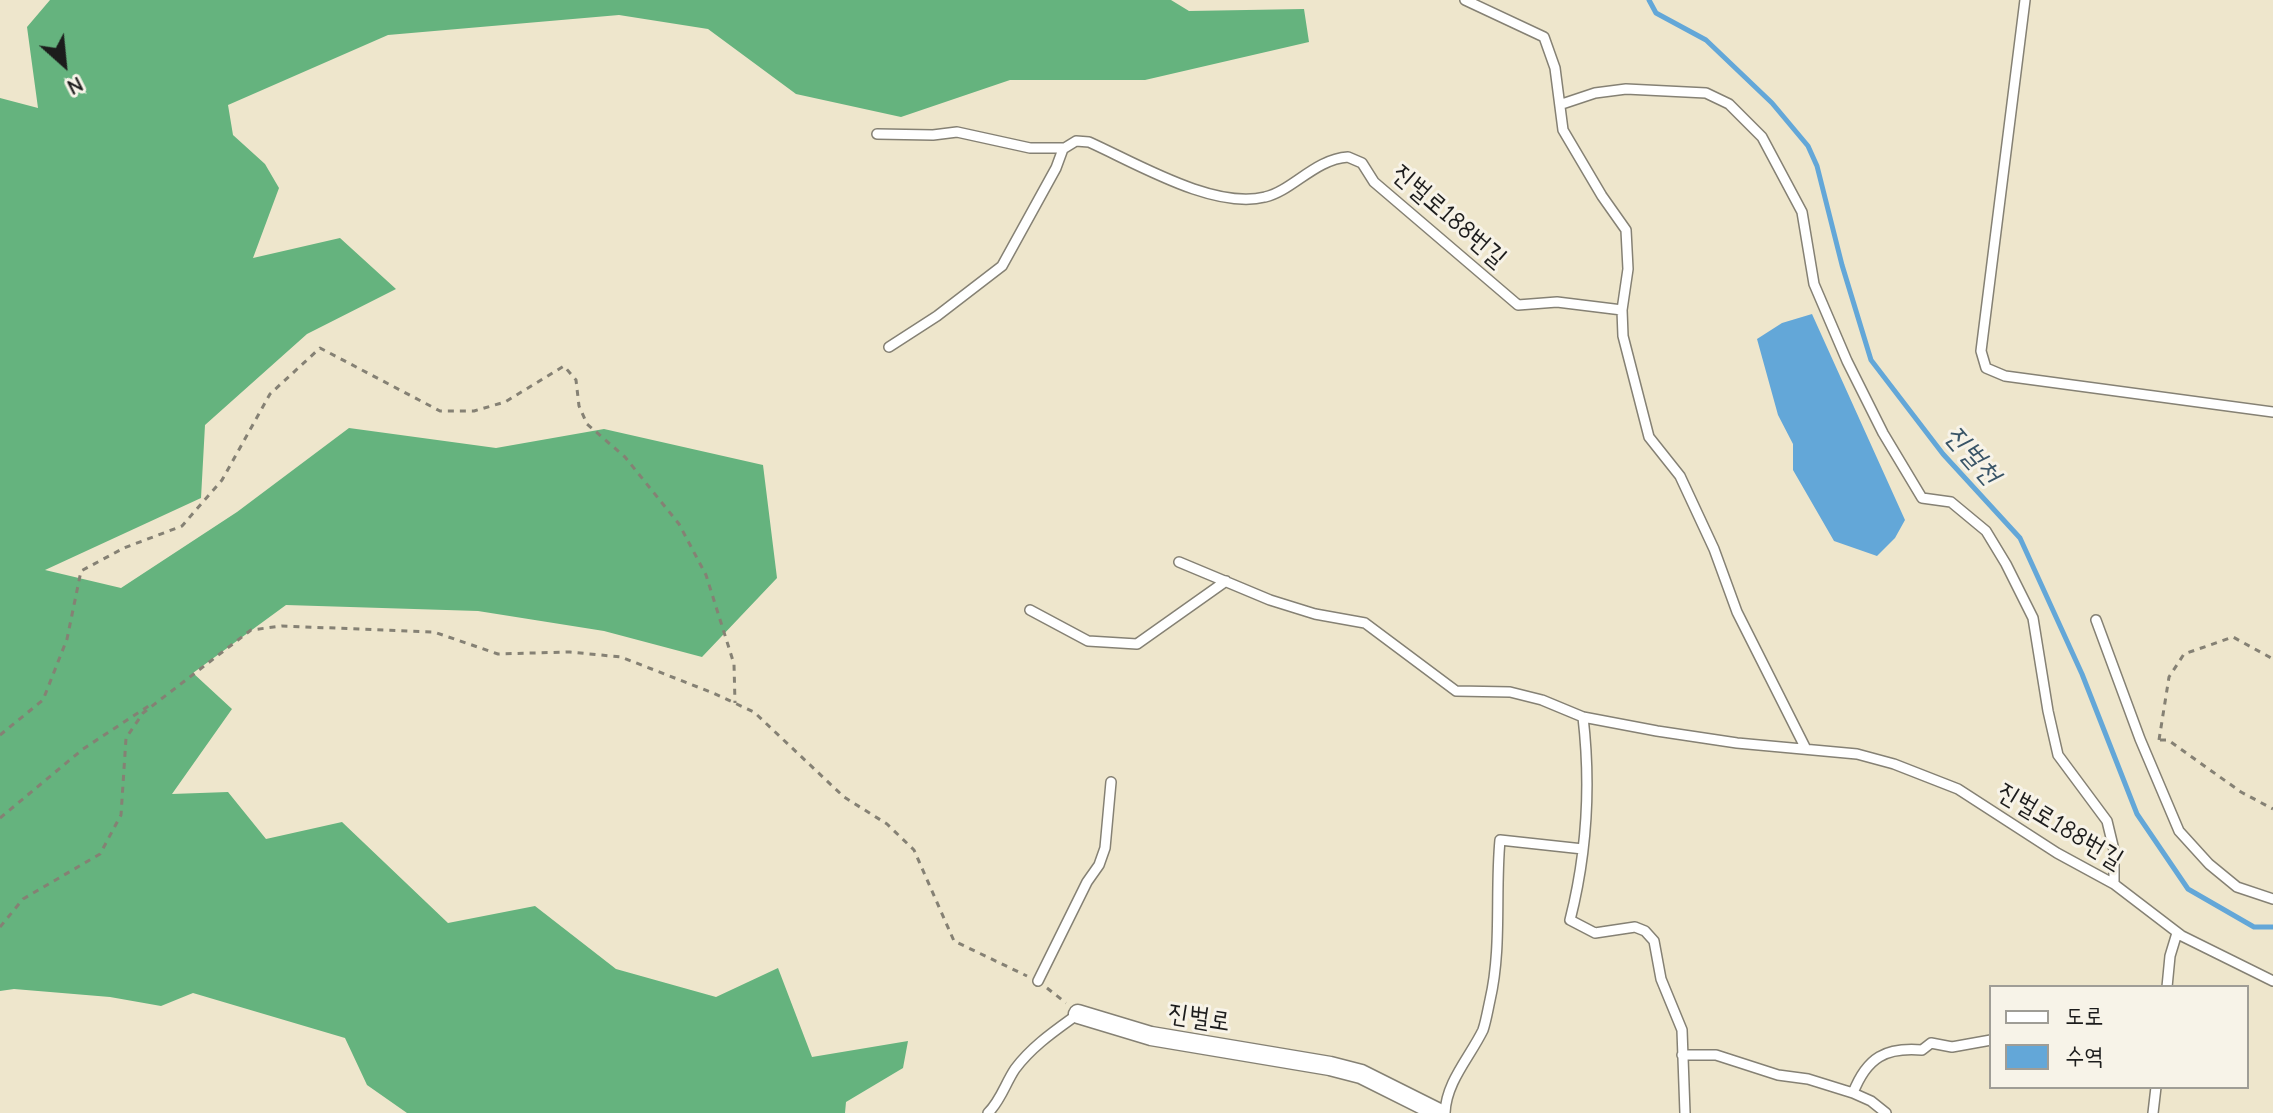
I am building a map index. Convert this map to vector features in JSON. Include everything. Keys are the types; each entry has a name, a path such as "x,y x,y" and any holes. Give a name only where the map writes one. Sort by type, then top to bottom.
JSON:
{"street":[{"name":"진벌로","path":"1078,1014 1151,1036 1361,1074 1442,1113"}],"lane":[{"path":"1465,0 1544,37 1555,68 1563,130 1626,230 1628,269 1622,310 1623,336 1649,437 1680,476 1714,549 1737,612 1806,749"},
{"path":"2025,0 1981,351 1986,368 2005,376 2273,412"},
{"path":"1562,104 1595,93 1626,89 1706,93 1729,104 1762,137 1802,212 1814,284 1847,361 1883,433 1922,498 1951,502 1986,531 2033,618 2058,755 2107,821 2114,850 2114,884"},
{"path":"877,134 957,132 1030,148 1064,148 1002,266 937,316 889,347"},
{"name":"진벌로188번길","path":"1064,148 1076,141 1089,142 1208,195 1239,199 1266,197 1320,166 1348,157 1362,163 1374,182 1518,305 1557,302 1622,310"},
{"name":"진벌로188번길","path":"1179,562 1270,600 1315,614 1365,623 1456,691 1510,692 1542,700 1583,717 1737,743 1857,754 1894,764 1958,789 2057,853 2114,884 2177,933 2273,981"},
{"path":"1030,610 1088,641 1137,644 1226,581"},
{"path":"2096,620 2140,739 2179,831 2209,864 2237,887 2273,899"},
{"path":"1583,717 1589,769 1588,809 1579,884 1570,920 1595,933 1635,927 1645,931 1654,941 1661,979 1682,1030 1685,1113"},
{"path":"1038,981 1087,882 1099,865 1105,848 1111,782"},
{"name":"진벌로","path":"1442,1113 1445,1099 1483,1029 1491,998 1496,968 1500,840 1583,849"},
{"path":"2167,985 2170,956 2177,933"},
{"path":"988,1113 1000,1101 1015,1070 1043,1039 1078,1014"},
{"path":"1853,1093 1865,1070 1886,1052 1922,1050 1931,1043 1952,1047 1989,1040"},
{"path":"1682,1055 1716,1055 1778,1075 1808,1079 1853,1093 1871,1101 1886,1113"},
{"path":"2153,1113 2156,1089"}],"path":[{"path":"0,735 43,700 67,639 81,571 124,548 182,526 222,480 270,394 320,348 440,411 474,411 505,402 564,366 576,380 579,406 587,424 625,457 679,524 706,575 734,664 735,703"},
{"path":"0,927 23,899 100,854 121,815 126,738 143,713 251,630 282,626 434,632 498,654 570,652 621,657 754,712 844,797 887,824 914,850 954,941 1038,981 1078,1014"},
{"path":"2159,740 2169,677 2184,654 2233,637 2273,659"},
{"path":"0,818 83,749 165,696"},
{"path":"2140,739 2168,740 2241,792 2273,809"}],"green space":[{"path":"50,0 1171,0 1189,11 1304,9 1309,42 1145,80 1010,80 901,117 796,94 708,29 619,15 388,35 228,105 233,135 265,164 279,188 253,258 340,238 396,289 307,334 205,425 201,498 45,570 121,588 237,512 349,428 496,448 604,429 763,465 777,578 702,657 604,631 478,611 286,605 193,673 232,709 172,794 228,792 266,839 342,822 448,923 535,906 616,969 716,997 778,968 812,1057 908,1041 903,1068 846,1102 845,1113 407,1113 367,1085 345,1038 193,993 161,1006 110,997 14,989 0,991 0,98 38,108 27,27"}],"water":[{"path":"1812,314 1905,520 1895,538 1877,556 1834,541 1793,470 1793,444 1778,415 1757,339 1782,323"}],"waterway":[{"name":"진벌천","path":"1649,0 1656,13 1706,40 1772,103 1808,146 1817,166 1842,265 1871,360 1943,454 2020,538 2082,674 2137,814 2188,889 2254,927 2273,927"}]}
